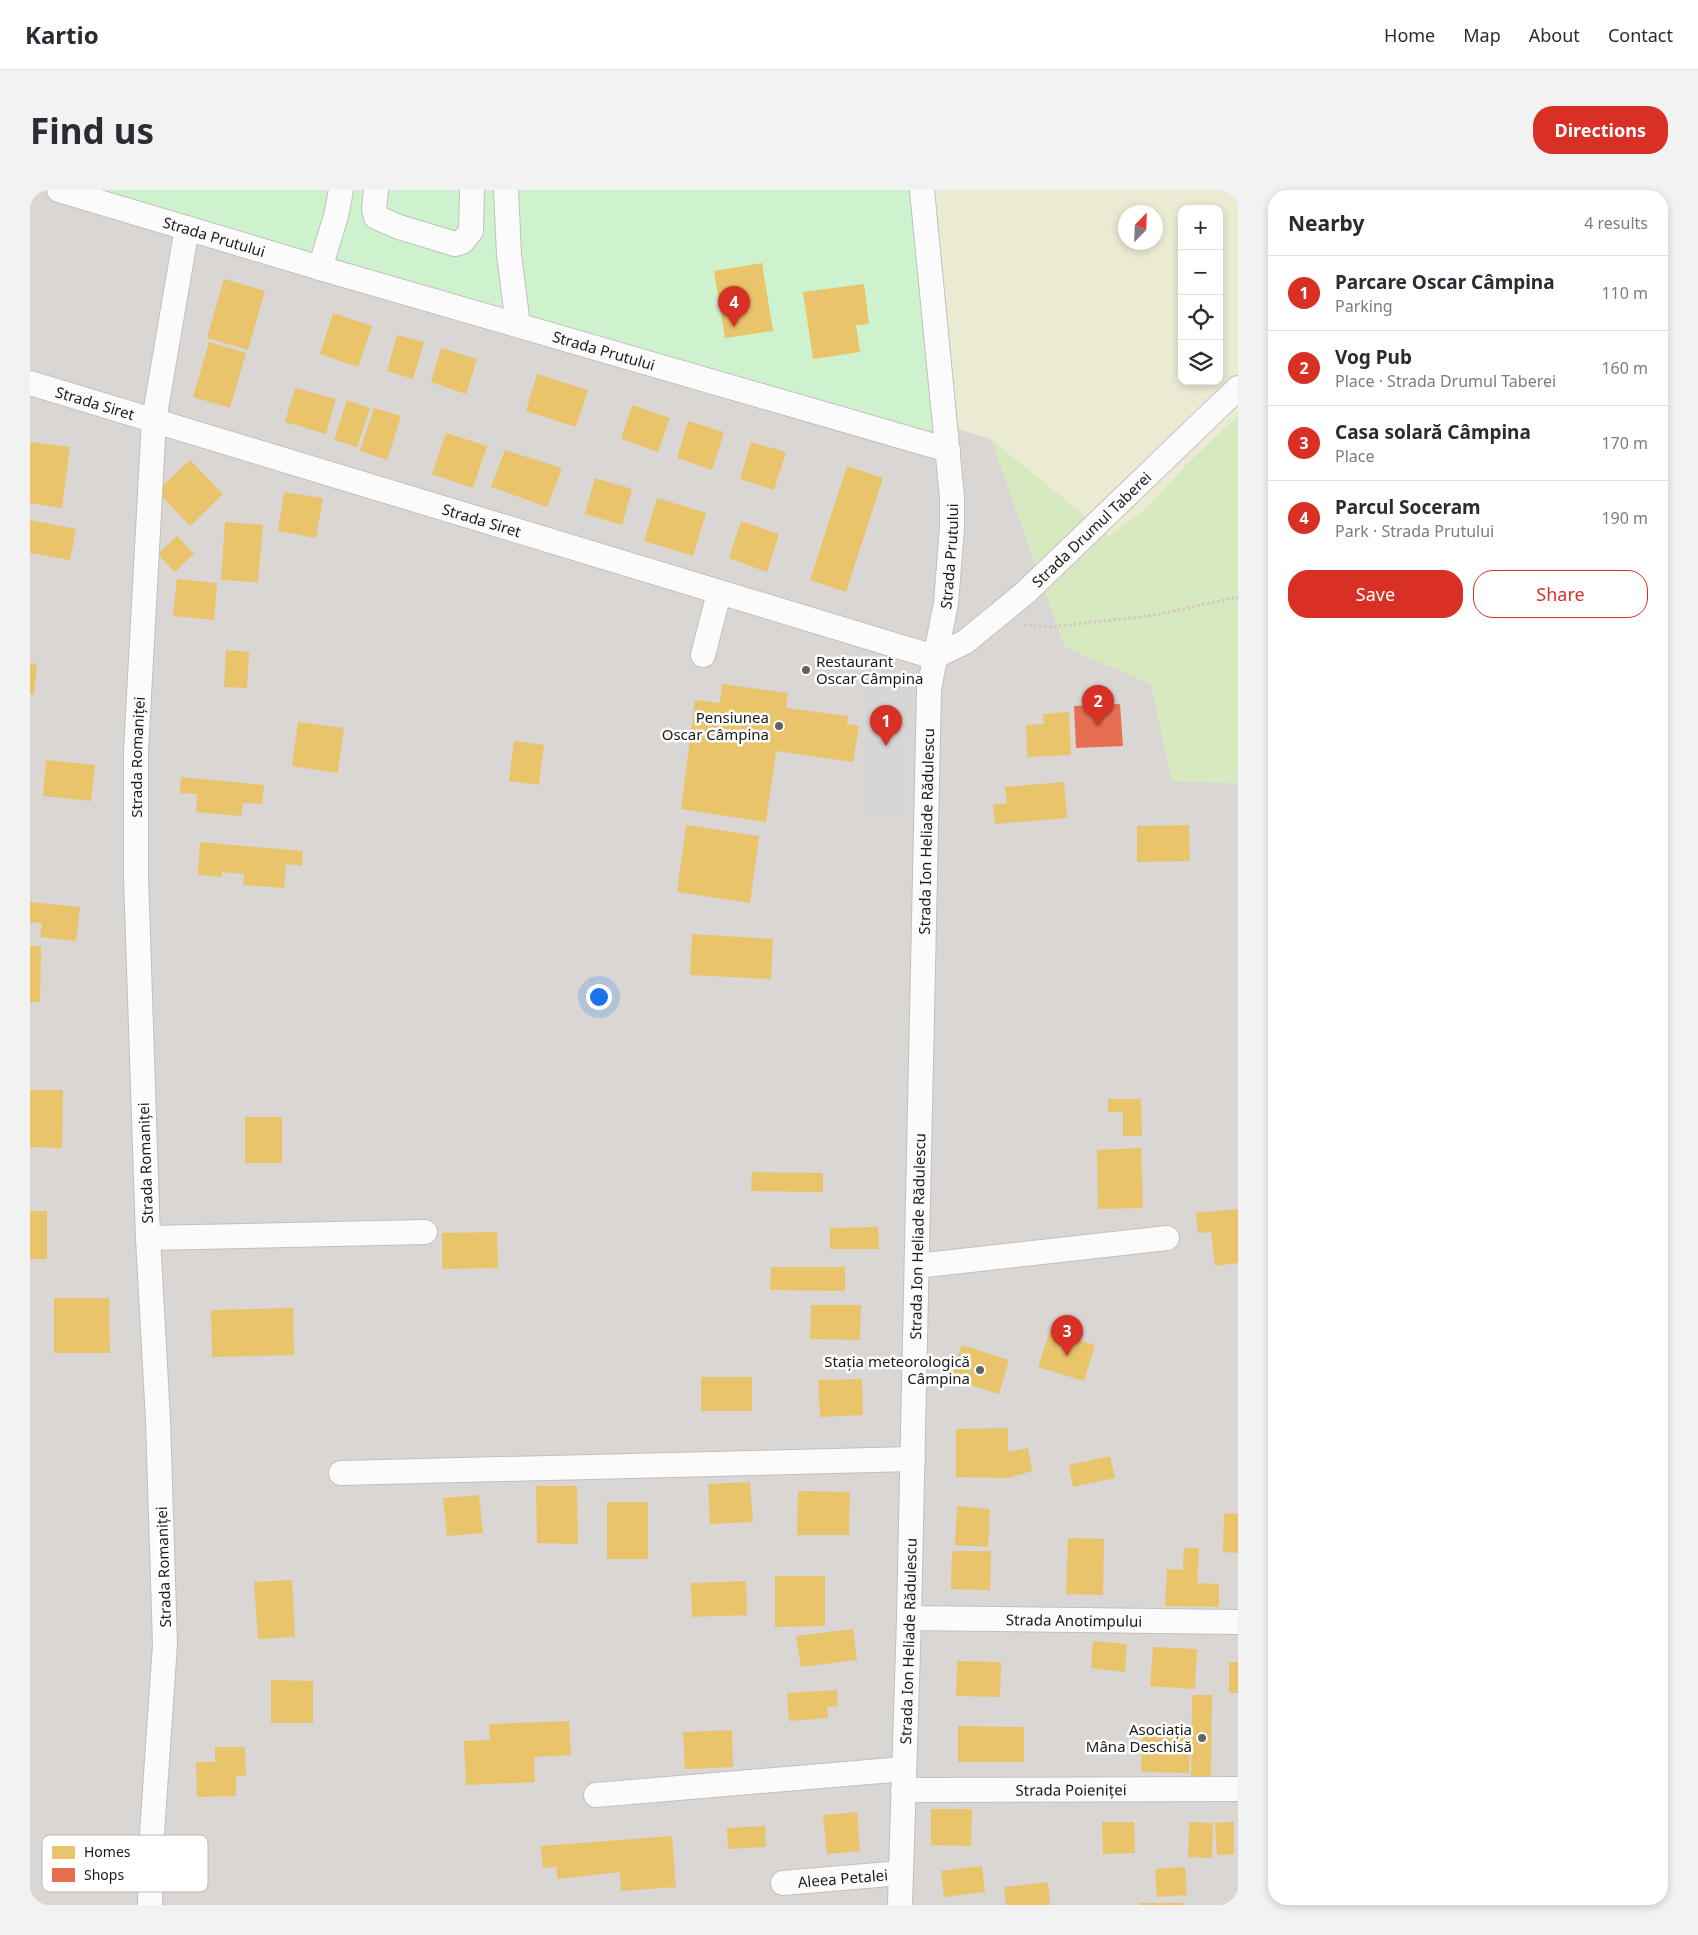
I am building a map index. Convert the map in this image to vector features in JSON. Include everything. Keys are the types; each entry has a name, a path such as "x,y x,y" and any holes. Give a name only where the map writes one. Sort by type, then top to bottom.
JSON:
{"street":[{"name":"Strada Prutului","path":"59,190 320,268 948,450 952,497 951,558 946,603 934,658"},
{"path":"320,268 336,216 341,190"},
{"path":"376,190 374,209 376,217 399,227 455,244 462,242 471,231 472,190"},
{"path":"506,190 509,255 518,325"},
{"path":"922,190 948,450"},
{"name":"Strada Romaniței","path":"153,1835 166,1644 158,1420 148,1238 136,877 136,751 154,420 187,228"},
{"name":"Strada Siret","path":"30,383 934,658"},
{"name":"Strada Drumul Taberei","path":"934,658 965,642 992,622 1025,593 1238,388"},
{"path":"703,655 719,593"},
{"name":"Strada Ion Heliade Rădulescu","path":"900,1905 909,1618 929,689 934,658"},
{"path":"148,1238 425,1232"},
{"path":"917,1266 1167,1238"},
{"path":"340,1473 912,1459"},
{"name":"Strada Anotimpului","path":"909,1618 1238,1622"},
{"name":"Strada Poieniței","path":"596,1795 903,1780 1238,1789"},
{"name":"Aleea Petalei","path":"784,1883 901,1873"},
{"name":"Strada Romaniței","path":"150,1892 150,1905"}],"path":[{"path":"992,622 1050,628 1156,616 1238,597"}],"shaded area":[{"path":"30,190 943,190 1178,378 1178,385 1188,385 1238,419 1238,1905 30,1905"},
{"path":"869,664 910,676 905,820 860,817"}],"green space":[{"path":"68,190 922,190 948,450"},
{"path":"126,190 1238,190 1238,416 1236,417 1238,419 1238,783 1172,781 1151,684 1065,647 991,439 635,332"},
{"path":"1238,416 1238,783 1172,781 1151,684 1065,647 991,439 1109,536 1145,510 1188,463"}],"building: Homes":[{"path":"762,263 773,331 725,338 714,271"},
{"path":"224,279 265,291 248,350 207,338"},
{"path":"864,284 869,324 856,325 860,352 813,359 803,292"},
{"path":"333,313 372,326 358,367 320,354"},
{"path":"397,335 424,342 413,379 387,371"},
{"path":"209,342 246,353 230,408 193,397"},
{"path":"441,348 477,359 466,394 431,382"},
{"path":"537,374 588,390 576,427 526,411"},
{"path":"295,388 336,399 326,434 285,422"},
{"path":"347,400 370,408 357,447 334,440"},
{"path":"632,405 670,418 658,452 621,439"},
{"path":"374,408 401,416 387,460 360,451"},
{"path":"688,421 724,432 712,470 677,458"},
{"path":"446,433 487,446 473,488 432,474"},
{"path":"30,442 70,447 62,508 30,503"},
{"path":"751,442 786,452 774,490 740,479"},
{"path":"505,450 562,468 547,507 491,487"},
{"path":"190,460 223,494 190,526 157,491"},
{"path":"847,466 883,478 846,592 810,580"},
{"path":"595,478 632,489 622,525 585,514"},
{"path":"284,492 323,498 316,538 278,531"},
{"path":"657,498 706,513 693,556 644,541"},
{"path":"30,520 76,529 70,560 30,553"},
{"path":"741,521 779,534 767,572 729,558"},
{"path":"225,522 263,525 258,582 221,580"},
{"path":"177,536 194,554 175,572 158,554"},
{"path":"177,579 217,583 214,620 173,616"},
{"path":"226,650 249,652 247,688 224,687"},
{"path":"30,663 37,664 34,695 30,694"},
{"path":"722,684 788,693 786,708 848,716 847,724 859,726 853,762 776,751 766,822 681,809 695,700 720,703"},
{"path":"1069,712 1071,755 1027,757 1026,725 1044,724 1043,714"},
{"path":"298,722 344,728 338,773 292,766"},
{"path":"514,741 544,745 539,785 509,781"},
{"path":"46,760 95,765 91,801 43,796"},
{"path":"181,777 264,785 262,804 243,803 241,816 196,812 197,794 180,793"},
{"path":"1064,782 1067,818 995,824 993,805 1007,803 1005,787"},
{"path":"686,825 759,836 750,903 677,892"},
{"path":"1189,825 1190,861 1137,862 1137,826"},
{"path":"200,842 303,851 302,866 286,864 284,888 243,885 244,874 222,872 222,877 198,875"},
{"path":"30,902 80,907 76,941 40,937 42,923 30,922"},
{"path":"692,934 773,939 771,979 690,975"},
{"path":"30,946 41,946 40,1002 30,1002"},
{"path":"30,1090 63,1090 62,1148 30,1147"},
{"path":"1108,1099 1141,1099 1142,1136 1123,1136 1123,1112 1108,1112"},
{"path":"245,1117 282,1117 282,1163 245,1163"},
{"path":"1141,1148 1143,1208 1098,1209 1097,1150"},
{"path":"752,1172 823,1173 823,1192 751,1191"},
{"path":"1238,1209 1238,1263 1215,1266 1211,1232 1198,1233 1196,1213"},
{"path":"30,1211 47,1211 47,1259 30,1259"},
{"path":"878,1227 879,1249 830,1249 830,1228"},
{"path":"497,1232 498,1268 442,1269 442,1233"},
{"path":"771,1267 845,1267 845,1291 770,1290"},
{"path":"54,1298 109,1298 110,1353 54,1353"},
{"path":"811,1305 861,1305 860,1340 810,1339"},
{"path":"293,1308 294,1355 212,1357 211,1310"},
{"path":"1050,1331 1095,1345 1084,1381 1038,1367"},
{"name":"Stația meteorologică Câmpina","path":"962,1345 1009,1360 999,1394 951,1379"},
{"path":"701,1377 752,1377 752,1411 701,1411"},
{"path":"862,1379 863,1415 820,1417 818,1380"},
{"path":"1008,1428 1008,1452 1028,1448 1032,1471 1008,1478 956,1477 956,1429"},
{"path":"1110,1456 1115,1478 1073,1487 1069,1465"},
{"path":"750,1482 753,1522 710,1524 708,1484"},
{"path":"536,1486 577,1486 578,1544 537,1543"},
{"path":"798,1491 850,1492 849,1535 797,1535"},
{"path":"479,1495 483,1533 447,1536 443,1498"},
{"path":"607,1502 648,1502 648,1559 607,1559"},
{"path":"957,1506 990,1509 988,1547 955,1545"},
{"path":"1224,1513 1238,1514 1238,1553 1223,1552"},
{"path":"1068,1538 1104,1539 1103,1595 1066,1594"},
{"path":"1184,1548 1199,1548 1197,1583 1219,1584 1219,1607 1165,1606 1167,1569 1183,1570"},
{"path":"952,1551 991,1551 990,1590 951,1589"},
{"path":"775,1576 825,1576 825,1626 775,1627"},
{"path":"292,1580 295,1637 258,1639 254,1582"},
{"path":"746,1581 747,1615 692,1617 691,1583"},
{"path":"853,1629 857,1660 801,1667 796,1636"},
{"path":"1093,1641 1127,1644 1125,1672 1091,1668"},
{"path":"1153,1647 1197,1649 1195,1689 1150,1686"},
{"path":"957,1661 1001,1662 1000,1697 956,1696"},
{"path":"1229,1662 1238,1662 1238,1693 1229,1693"},
{"path":"271,1680 313,1681 313,1723 271,1723"},
{"path":"837,1690 838,1706 827,1707 828,1718 789,1721 787,1693"},
{"name":"Asociația Mâna Deschisă","path":"1192,1695 1212,1695 1211,1780 1191,1780"},
{"path":"569,1721 571,1755 534,1757 535,1782 466,1785 464,1741 490,1740 489,1724"},
{"path":"958,1726 1024,1727 1024,1762 958,1762"},
{"path":"1143,1726 1191,1727 1189,1773 1141,1772"},
{"path":"732,1730 733,1767 685,1769 683,1732"},
{"path":"215,1747 245,1747 246,1776 236,1776 236,1796 197,1797 196,1762 215,1762"},
{"path":"931,1809 972,1809 971,1846 931,1845"},
{"path":"857,1812 860,1851 827,1854 823,1815"},
{"path":"1102,1822 1134,1822 1135,1853 1103,1854"},
{"path":"1189,1822 1213,1823 1212,1858 1188,1857"},
{"path":"1234,1822 1234,1854 1217,1855 1215,1823"},
{"path":"765,1826 766,1847 728,1849 727,1828"},
{"path":"672,1836 676,1887 621,1891 620,1872 557,1879 557,1867 543,1868 541,1846"},
{"path":"982,1866 985,1892 944,1897 941,1871"},
{"path":"1185,1867 1187,1895 1157,1897 1155,1869"},
{"path":"1048,1882 1050,1905 1006,1905 1004,1887"},
{"path":"1140,1903 1184,1903 1184,1905 1140,1905"}],"building: Shops":[{"path":"1120,704 1123,746 1076,748 1074,706"}],"place":[{"name":"Parcul Soceram","path":"734,327"},
{"name":"Restaurant Oscar Câmpina","path":"806,670"},
{"name":"Pensiunea Oscar Câmpina","path":"779,726"},
{"name":"Vog Pub","path":"1098,726"},
{"name":"Parcare Oscar Câmpina","path":"886,746"},
{"name":"Casa solară Câmpina","path":"1067,1356"},
{"name":"Stația meteorologică Câmpina","path":"980,1370"},
{"name":"Asociația Mâna Deschisă","path":"1202,1738"}]}
